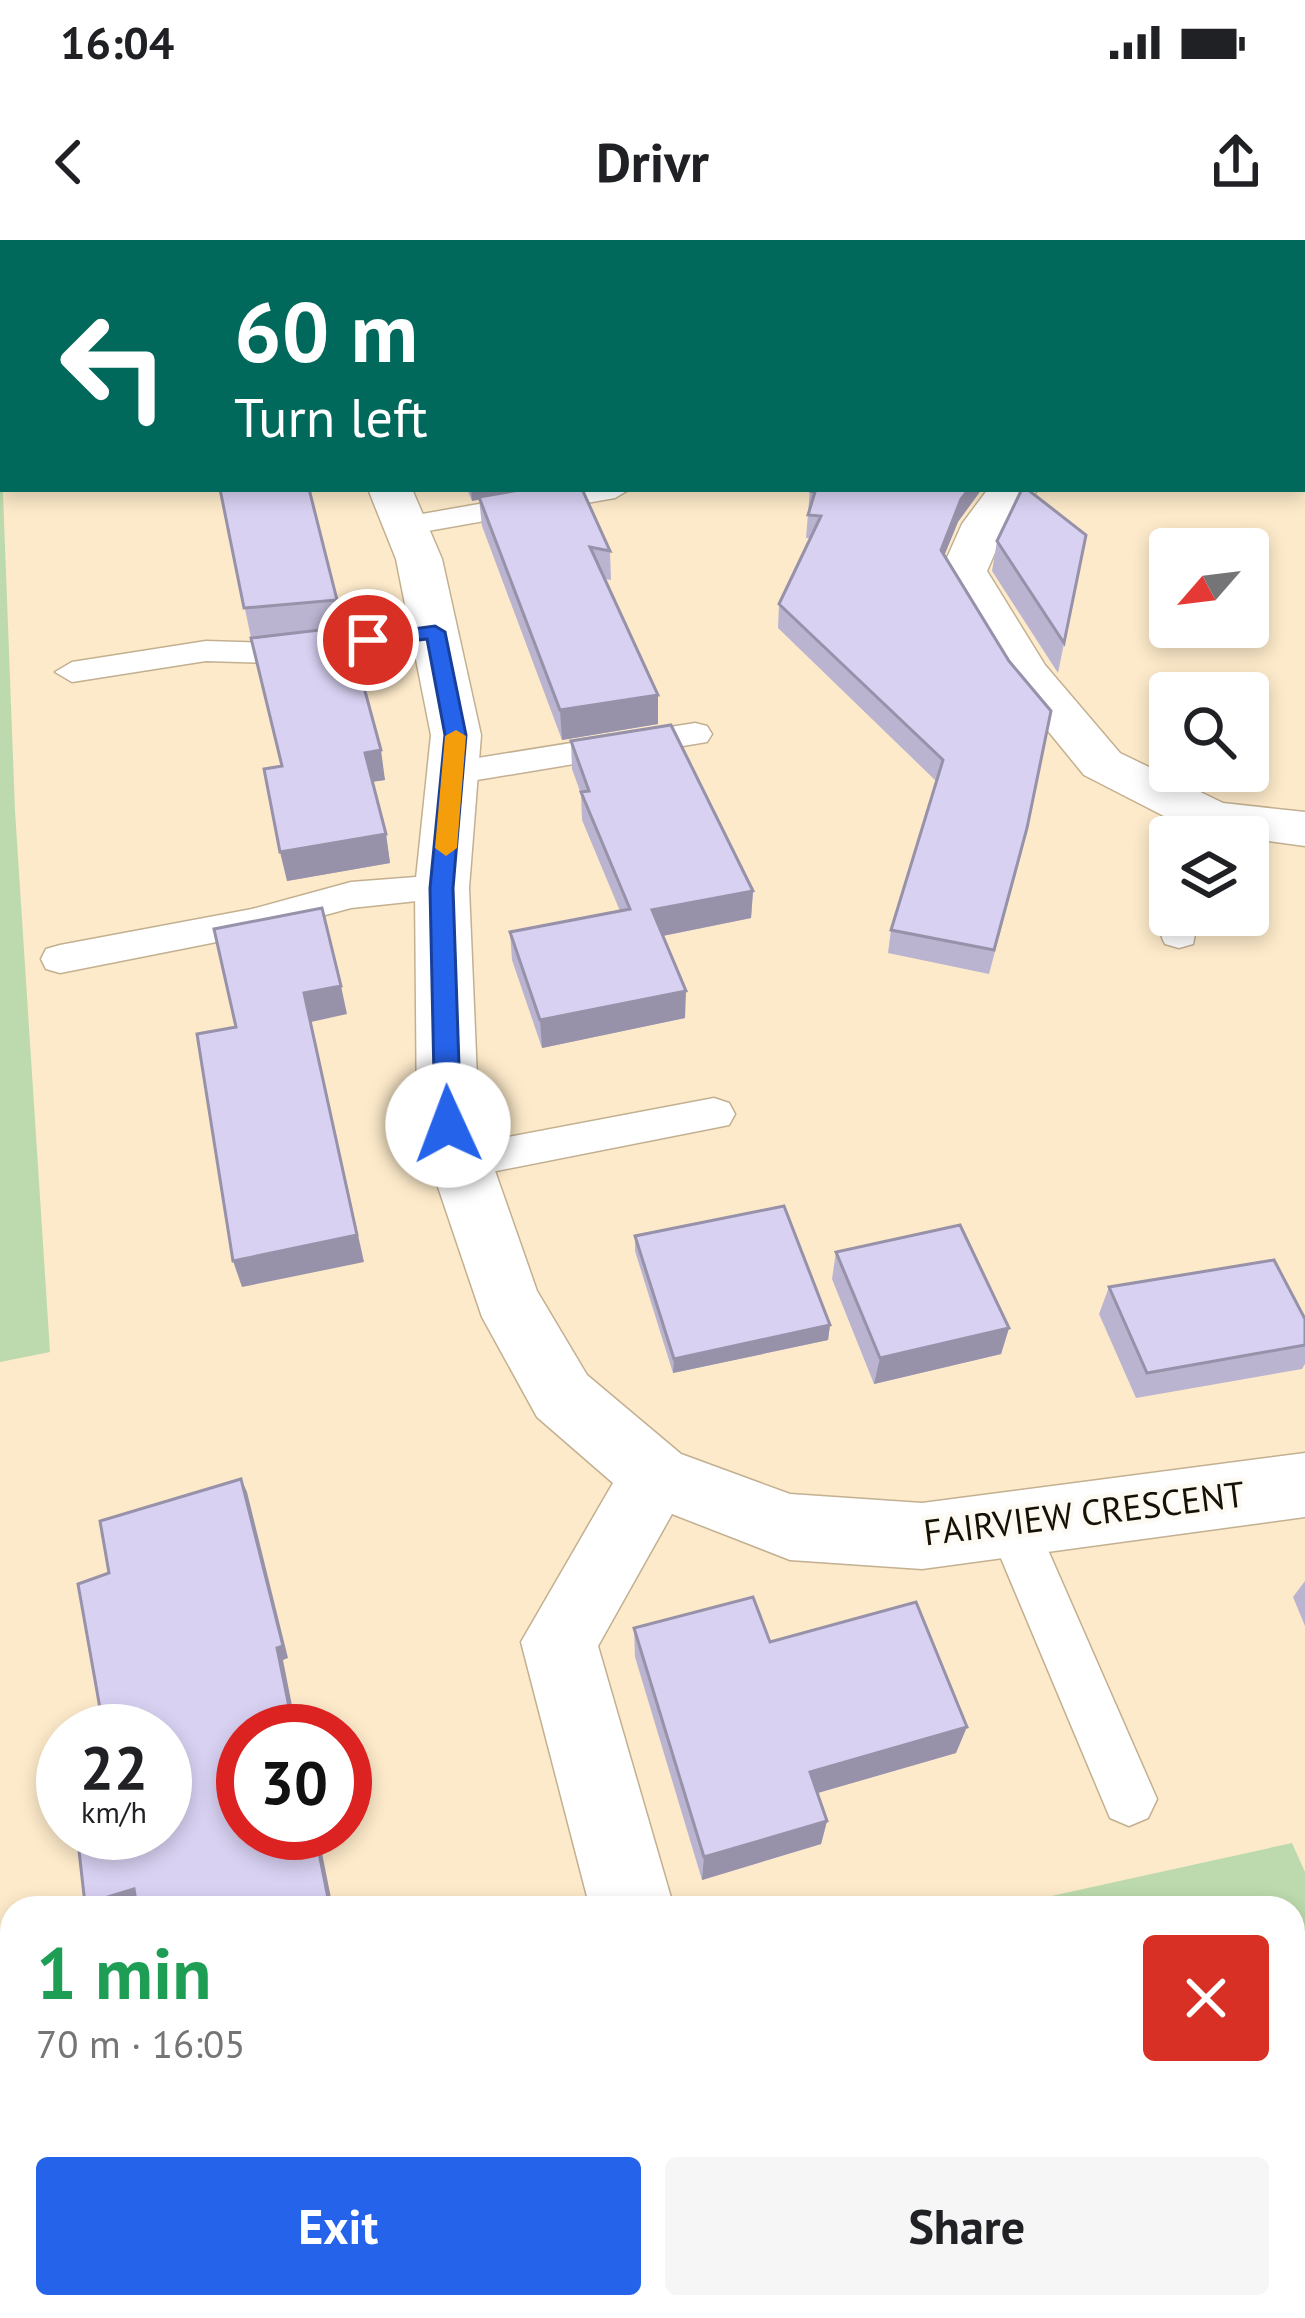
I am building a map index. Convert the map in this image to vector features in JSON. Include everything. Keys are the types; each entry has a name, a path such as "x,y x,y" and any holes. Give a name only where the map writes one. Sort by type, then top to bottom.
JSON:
{"street":[{"path":"1007,492 985,523 964,571 1025,672 1102,764 1186,816"},
{"name":"FAIRVIEW CRESCENT","path":"398,508 419,559 456,735 442,888 448,1125 506,1298 562,1396 656,1476 790,1527 922,1536 1305,1485"},
{"path":"1269,829 1305,829"},
{"path":"629,1896 559,1642 656,1476"}],"lane":[{"path":"398,508 581,492"},
{"path":"71,672 206,651 271,653 435,632"},
{"path":"453,773 695,734"},
{"path":"60,959 252,922 351,895 442,888"},
{"path":"460,1162 713,1114"},
{"path":"1012,1525 1129,1798"}],"green space":[{"path":"3,492 15,811 50,1352 0,1362"},
{"path":"1292,1843 1305,1872 1305,1896 1051,1896"}],"building":[{"path":"221,492 310,492 337,600 244,608"},
{"path":"508,492 583,492 610,551 590,547 658,695 560,710 479,497"},
{"path":"815,492 967,492 941,550 1009,661 1051,711 1027,828 994,950 891,930 943,760 779,604 821,516 808,515"},
{"path":"1021,492 1031,492 1086,535 1064,643 997,541"},
{"path":"345,627 381,750 365,753 386,834 280,852 264,769 282,766 251,638"},
{"path":"671,725 753,891 652,910 686,991 540,1020 510,932 630,909 581,792 589,791 571,741"},
{"path":"322,908 341,986 304,993 357,1235 233,1261 197,1034 236,1027 214,929"},
{"path":"784,1206 830,1325 674,1359 635,1236"},
{"path":"960,1225 1009,1328 880,1358 836,1252"},
{"path":"1274,1260 1305,1319 1305,1345 1147,1373 1109,1287"},
{"path":"241,1479 283,1646 277,1648 288,1704 216,1704 216,1860 320,1860 328,1896 135,1896 134,1889 111,1896 84,1896 80,1860 192,1860 192,1704 99,1704 78,1584 109,1573 100,1521"},
{"path":"753,1597 770,1642 916,1602 967,1727 810,1772 827,1821 704,1857 634,1628"}],"slow traffic":[{"path":"446,848 456,736"}],"route":[{"path":"368,640 435,632 456,735 442,888 448,1125"}]}
